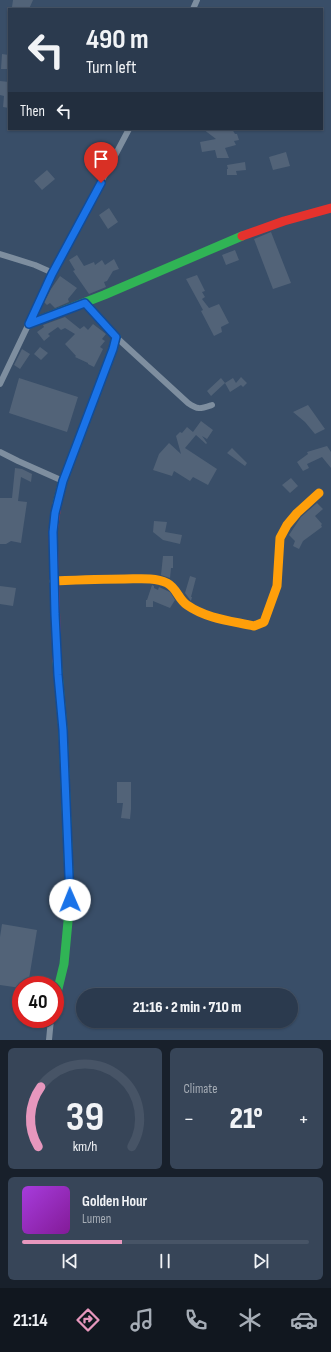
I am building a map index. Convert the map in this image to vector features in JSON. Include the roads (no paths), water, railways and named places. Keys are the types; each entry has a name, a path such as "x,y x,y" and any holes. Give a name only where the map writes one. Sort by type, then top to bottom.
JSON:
{"street":[{"path":"0,384 52,274 128,130"},
{"path":"29,324 85,303 242,236 275,224 331,208"},
{"path":"0,254 35,265 52,274"},
{"path":"85,303 116,337 192,406 202,408 212,405"},
{"path":"61,976 64,964 70,900 63,730 58,675 53,532 55,513 63,481 113,349 116,337"},
{"path":"0,452 18,462 63,481"},
{"path":"54,581 147,579 167,582 175,587 184,603 203,614 254,626 259,625 264,622 277,586 280,538 287,525 297,513 319,493"},
{"path":"49,1040 50,1028"}]}
